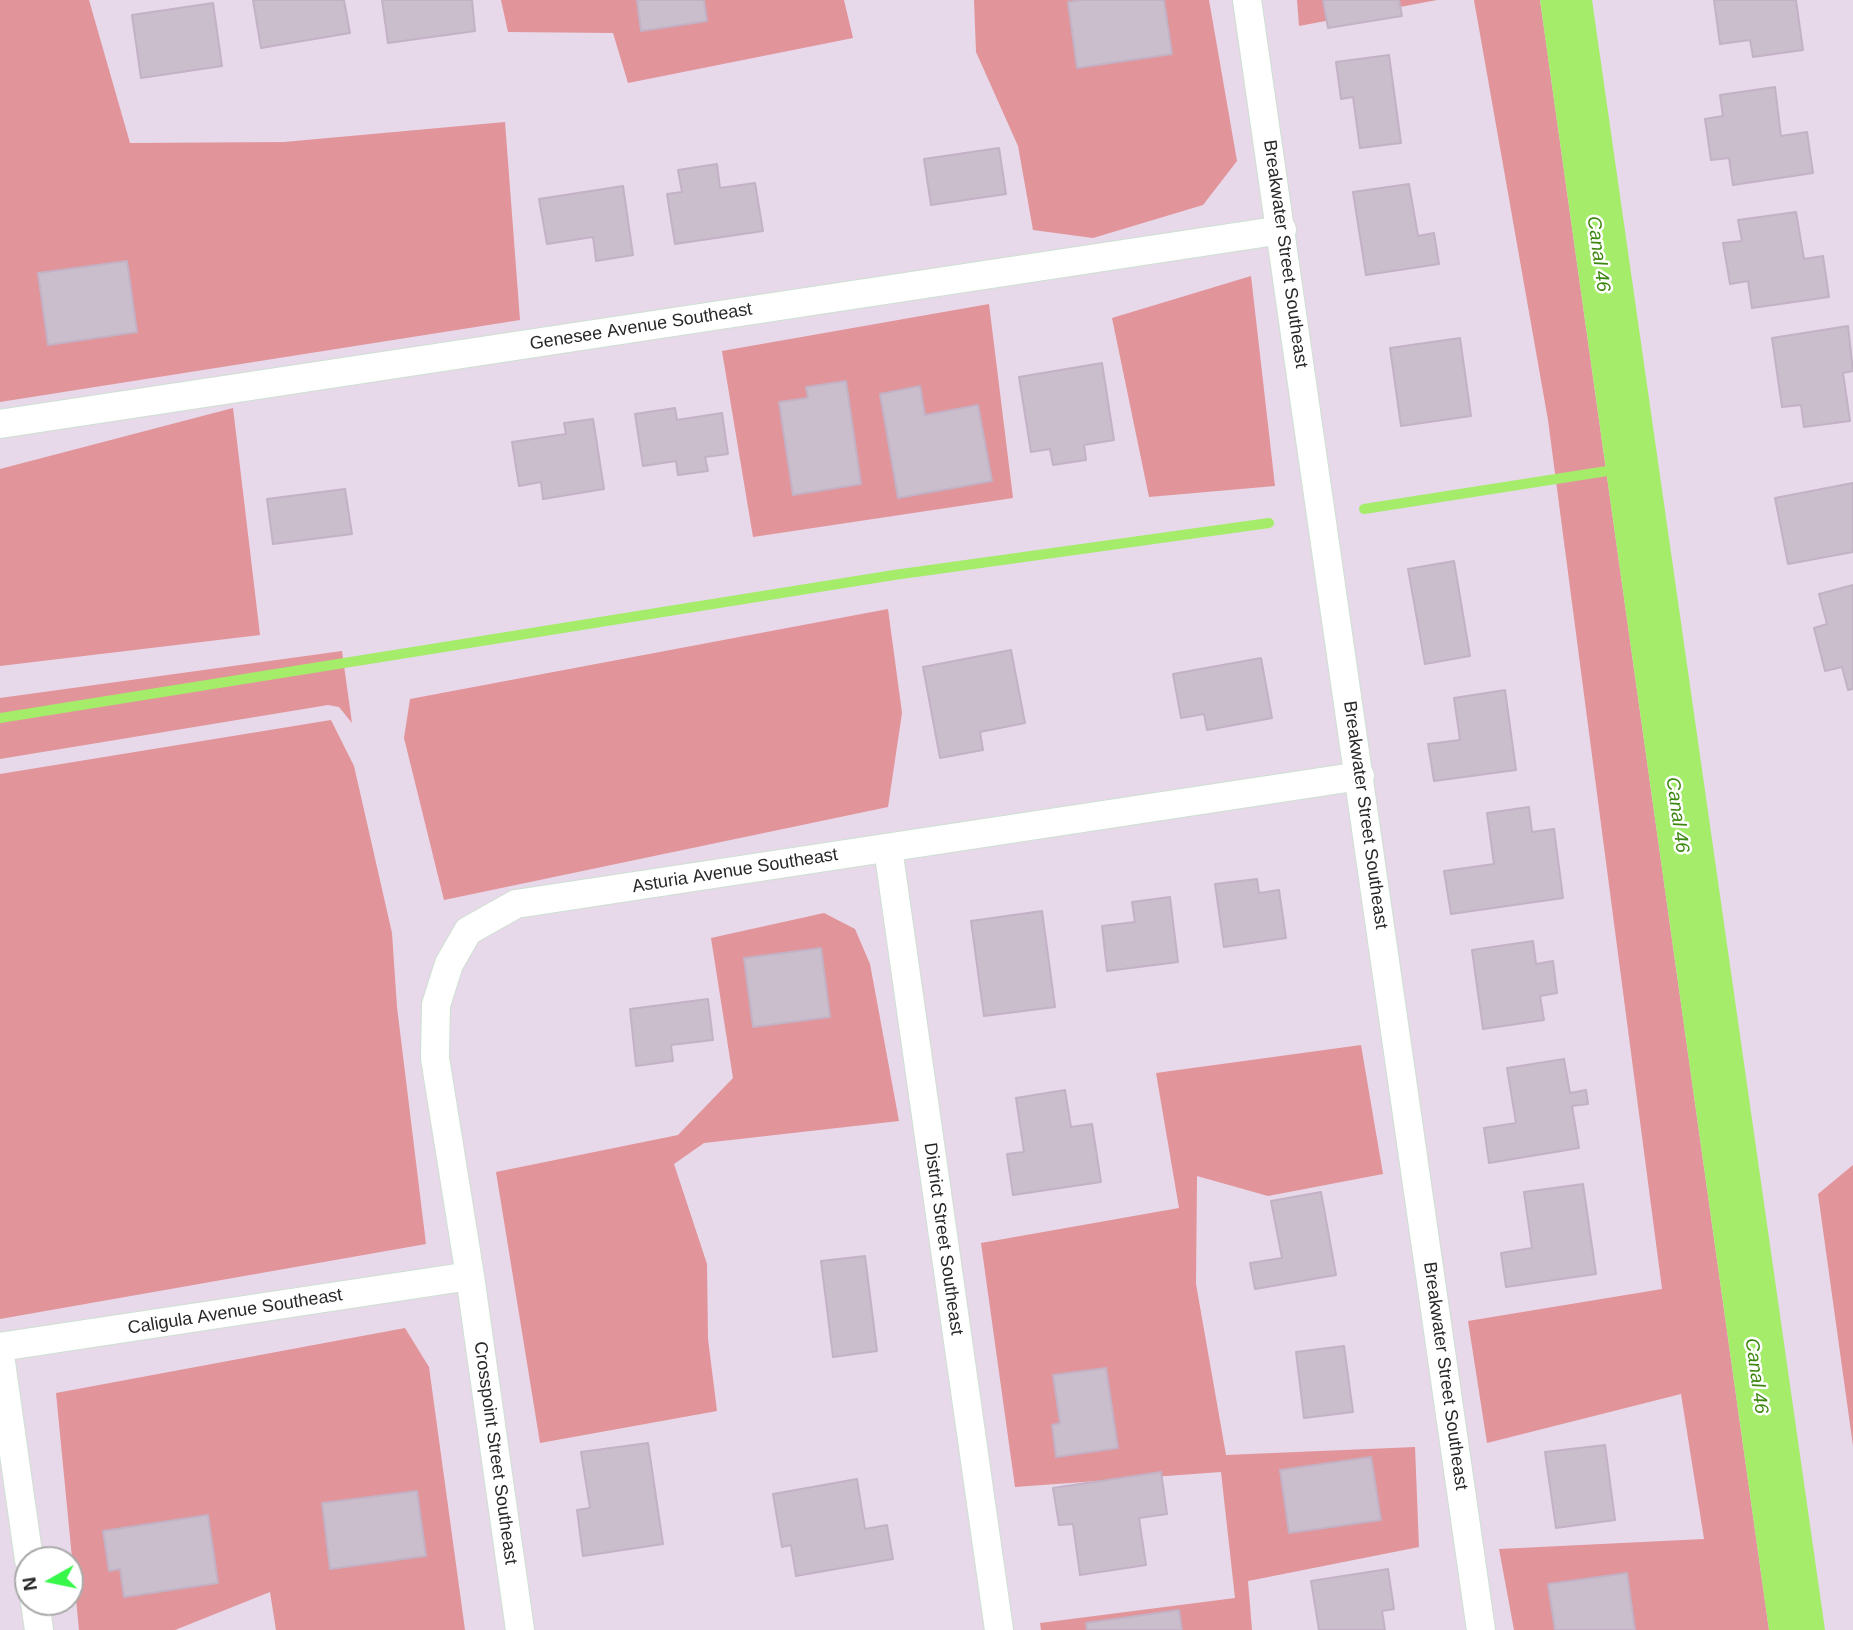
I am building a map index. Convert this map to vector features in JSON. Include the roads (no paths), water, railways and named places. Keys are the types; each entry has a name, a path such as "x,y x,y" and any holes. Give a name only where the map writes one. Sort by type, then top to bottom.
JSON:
{"street":[{"name":"Breakwater Street Southeast","path":"1247,0 1481,1630"},
{"name":"Genesee Avenue Southeast","path":"0,424 1282,230"},
{"name":"Asturia Avenue Southeast","path":"470,1276 435,1058 436,1005 449,964 468,931 516,904 1360,776"},
{"name":"District Street Southeast","path":"888,848 999,1630"},
{"name":"Caligula Avenue Southeast","path":"0,1347 470,1276"},
{"name":"Crosspoint Street Southeast","path":"470,1276 520,1630"},
{"path":"0,1355 27,1546"}],"water":[{"name":"Canal 46","path":"1540,0 1592,0 1825,1630 1769,1630"}],"waterway":[{"path":"1364,509 1620,469"},
{"path":"0,718 894,575 1269,523"}]}
